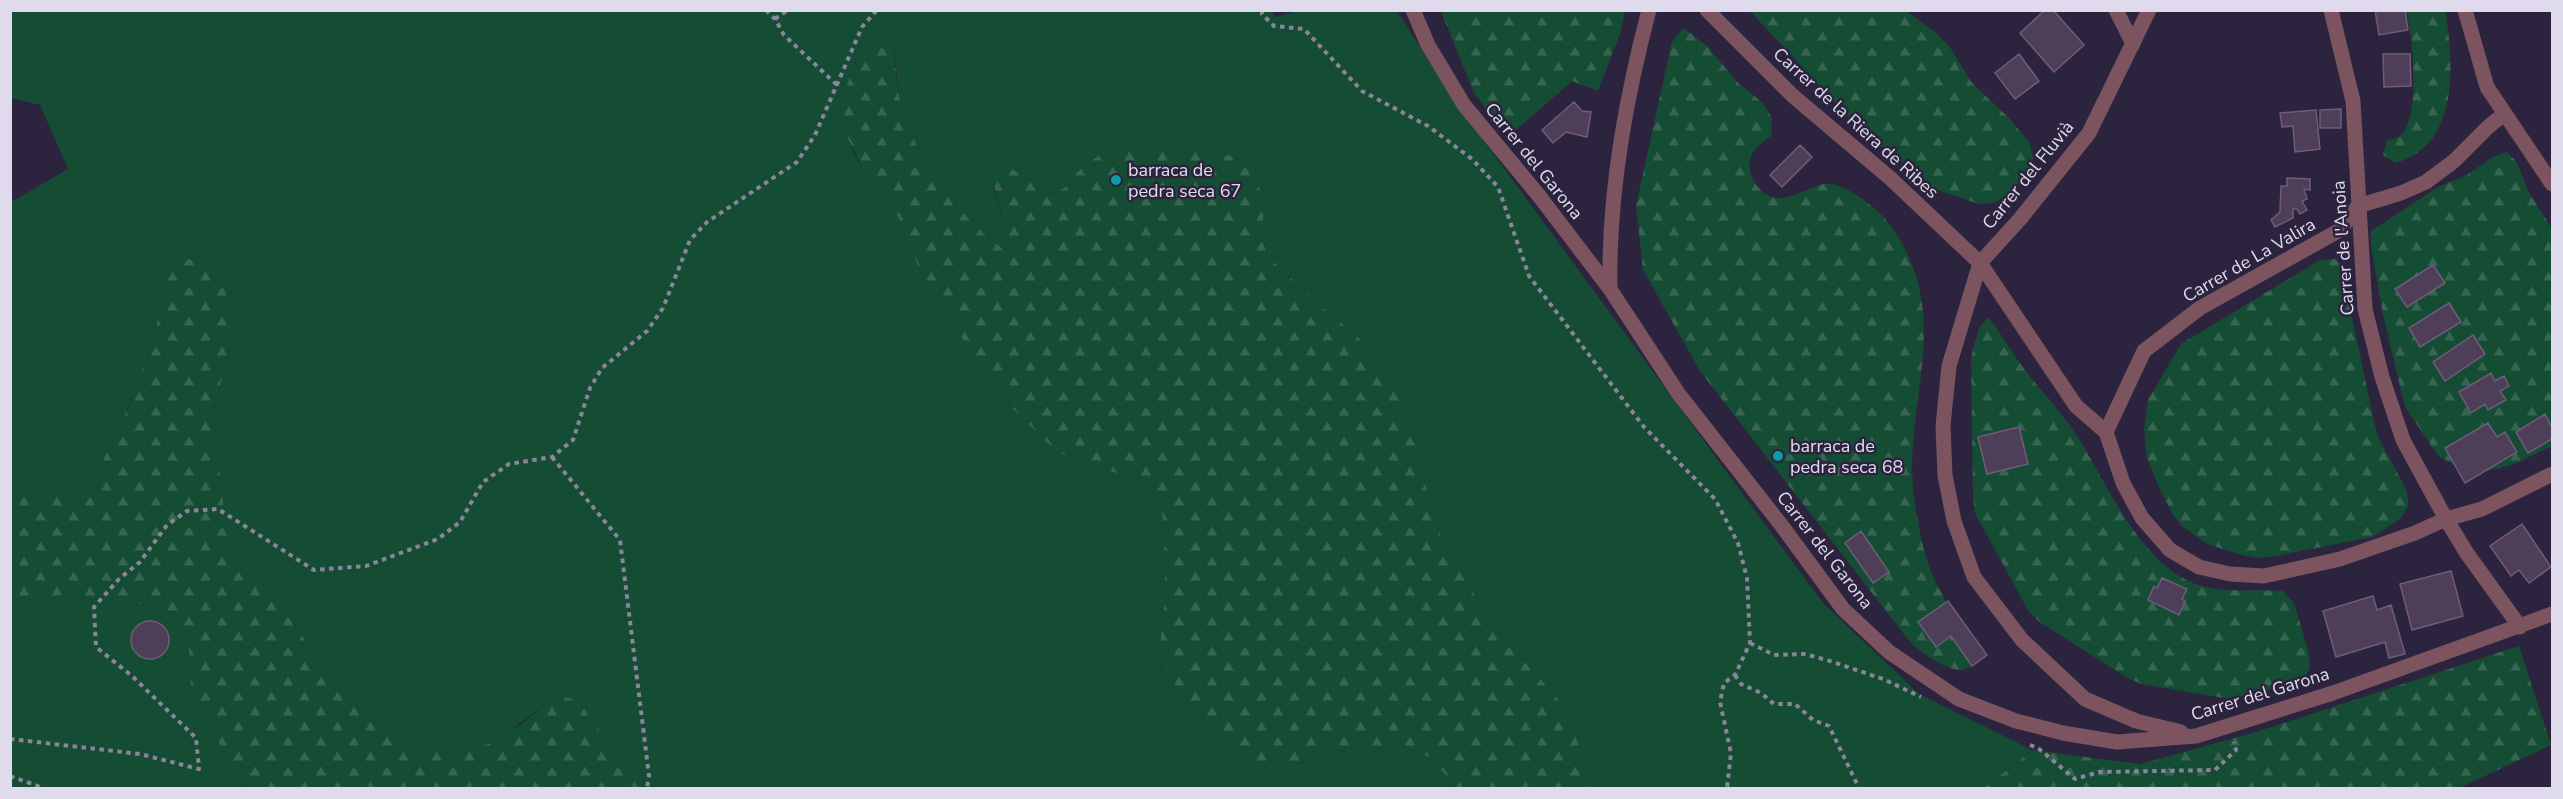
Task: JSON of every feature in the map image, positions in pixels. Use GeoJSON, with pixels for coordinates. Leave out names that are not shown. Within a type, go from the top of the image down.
{"type":"FeatureCollection","features":[{"type":"Feature","properties":{"kind":"street","name":"Carrer del Garona"},"geometry":{"type":"LineString","coordinates":[[1413,10],[1428,45],[1464,105],[1540,197],[1610,289],[1678,393],[1782,526],[1843,609],[1889,652],[1959,699],[2016,721],[2063,733],[2117,742],[2196,736],[2259,718],[2553,614]]}},
{"type":"Feature","properties":{"kind":"street"},"geometry":{"type":"LineString","coordinates":[[1610,289],[1609,249],[1614,191],[1624,123],[1648,10]]}},
{"type":"Feature","properties":{"kind":"street","name":"Carrer de la Riera de Ribes"},"geometry":{"type":"LineString","coordinates":[[1707,10],[1793,96],[1890,178],[1980,263],[2076,406],[2106,432]]}},
{"type":"Feature","properties":{"kind":"street"},"geometry":{"type":"LineString","coordinates":[[2116,10],[2133,44]]}},
{"type":"Feature","properties":{"kind":"street","name":"Carrer del Fluvià"},"geometry":{"type":"LineString","coordinates":[[1980,263],[2020,219],[2089,133],[2149,10]]}},
{"type":"Feature","properties":{"kind":"street","name":"Carrer de l'Anoia"},"geometry":{"type":"LineString","coordinates":[[2331,10],[2353,101],[2365,309],[2382,377],[2403,440],[2446,519],[2466,552],[2520,627]]}},
{"type":"Feature","properties":{"kind":"street"},"geometry":{"type":"LineString","coordinates":[[2465,10],[2487,87],[2553,184]]}},
{"type":"Feature","properties":{"kind":"street"},"geometry":{"type":"LineString","coordinates":[[2358,206],[2401,193],[2426,182],[2454,160],[2504,114]]}},
{"type":"Feature","properties":{"kind":"street","name":"Carrer de La Valira"},"geometry":{"type":"LineString","coordinates":[[2106,432],[2144,351],[2200,308],[2340,230],[2358,206]]}},
{"type":"Feature","properties":{"kind":"street"},"geometry":{"type":"LineString","coordinates":[[1980,263],[1949,366],[1943,426],[1945,475],[1954,521],[1974,577],[2022,640],[2085,699],[2136,721],[2196,736]]}},
{"type":"Feature","properties":{"kind":"street"},"geometry":{"type":"LineString","coordinates":[[2106,432],[2123,483],[2142,518],[2170,550],[2199,567],[2229,574],[2264,576],[2340,559],[2415,533],[2446,519],[2482,509],[2553,474]]}},
{"type":"Feature","properties":{"kind":"path"},"geometry":{"type":"LineString","coordinates":[[766,10],[775,19],[784,35],[837,85]]}},
{"type":"Feature","properties":{"kind":"path"},"geometry":{"type":"LineString","coordinates":[[775,19],[788,10]]}},
{"type":"Feature","properties":{"kind":"path"},"geometry":{"type":"LineString","coordinates":[[10,740],[140,754],[199,769],[196,738],[132,676],[96,647],[94,607],[119,579],[140,562],[167,525],[187,511],[218,509],[314,570],[366,566],[438,539],[460,522],[483,482],[509,464],[552,457],[573,440],[590,388],[602,368],[647,331],[663,308],[690,240],[707,222],[797,162],[815,135],[862,27],[877,10]]}},
{"type":"Feature","properties":{"kind":"path"},"geometry":{"type":"LineString","coordinates":[[1262,10],[1274,26],[1304,29],[1362,91],[1428,126],[1472,159],[1498,187],[1529,276],[1644,427],[1715,500],[1738,543],[1747,578],[1750,643],[1735,675],[1724,683],[1720,702],[1731,753],[1727,789]]}},
{"type":"Feature","properties":{"kind":"path"},"geometry":{"type":"LineString","coordinates":[[552,457],[620,540],[649,776],[647,789]]}},
{"type":"Feature","properties":{"kind":"path"},"geometry":{"type":"LineString","coordinates":[[1735,675],[1741,684],[1761,693],[1774,704],[1795,704],[1814,720],[1829,726],[1859,789]]}},
{"type":"Feature","properties":{"kind":"path"},"geometry":{"type":"LineString","coordinates":[[10,776],[43,789]]}},
{"type":"Feature","properties":{"kind":"green space"},"geometry":{"type":"Polygon","coordinates":[[[1272,10],[1274,17],[1297,11],[1397,11],[1451,96],[1822,602],[1919,694],[2032,750],[1984,788],[1590,788],[1587,764],[1561,702],[1492,626],[1442,538],[1434,520],[1417,450],[1395,380],[1355,334],[1313,300],[1267,255],[1263,239],[1262,199],[1237,158],[1203,147],[1076,173],[1068,185],[1055,194],[1041,191],[1001,161],[993,185],[1007,236],[1007,251],[974,224],[942,187],[928,166],[907,124],[901,105],[892,32],[879,36],[858,57],[842,97],[842,126],[863,170],[886,195],[896,212],[925,283],[1013,409],[1034,430],[1085,462],[1141,482],[1161,501],[1165,597],[1159,654],[1172,681],[1237,756],[1297,764],[1328,751],[1405,747],[1432,758],[1456,788],[658,788],[598,729],[579,701],[547,703],[488,744],[455,752],[423,748],[392,735],[378,726],[343,695],[295,625],[228,542],[213,415],[229,347],[223,276],[164,291],[141,379],[98,471],[87,484],[74,494],[11,488],[11,202],[68,169],[40,105],[11,98],[11,11],[1272,10]]]}},
{"type":"Feature","properties":{"kind":"green space"},"geometry":{"type":"Polygon","coordinates":[[[1905,10],[1935,32],[1949,46],[1972,83],[2008,117],[2030,143],[2033,158],[2028,171],[2007,196],[1993,203],[1979,204],[1934,189],[1859,128],[1750,11],[1905,10]]]}},
{"type":"Feature","properties":{"kind":"green space"},"geometry":{"type":"Polygon","coordinates":[[[1441,11],[1625,11],[1621,31],[1598,91],[1572,81],[1516,130],[1491,115],[1474,93],[1441,11]]]}},
{"type":"Feature","properties":{"kind":"green space"},"geometry":{"type":"Polygon","coordinates":[[[2406,11],[2445,11],[2450,77],[2448,100],[2442,121],[2432,139],[2416,154],[2395,163],[2383,155],[2387,141],[2399,137],[2407,127],[2413,96],[2413,56],[2406,11]]]}},
{"type":"Feature","properties":{"kind":"green space"},"geometry":{"type":"Polygon","coordinates":[[[1684,28],[1708,47],[1738,83],[1763,103],[1772,118],[1771,136],[1754,151],[1750,158],[1749,166],[1758,188],[1771,197],[1779,198],[1793,196],[1822,185],[1829,184],[1844,188],[1860,197],[1882,215],[1893,229],[1912,264],[1921,298],[1924,331],[1912,468],[1915,504],[1930,570],[1964,631],[1976,664],[1962,670],[1949,667],[1927,656],[1910,642],[1700,371],[1643,270],[1636,206],[1672,41],[1684,28]]]}},
{"type":"Feature","properties":{"kind":"green space"},"geometry":{"type":"Polygon","coordinates":[[[893,31],[899,96],[907,124],[917,144],[928,165],[958,206],[974,224],[1007,251],[1007,236],[990,170],[1002,161],[1041,191],[1055,194],[1068,185],[1076,173],[1102,153],[1116,147],[1203,147],[1237,158],[1253,171],[1263,199],[1263,239],[1267,255],[1313,300],[1355,334],[1395,380],[1417,450],[1434,520],[1442,538],[1492,626],[1561,702],[1587,764],[1590,788],[1456,788],[1432,758],[1405,747],[1328,751],[1297,764],[1269,769],[1237,756],[1172,681],[1159,654],[1165,597],[1161,501],[1141,482],[1057,452],[1013,409],[925,283],[896,212],[886,195],[863,170],[842,126],[840,111],[842,97],[858,57],[879,36],[893,31]]]}},
{"type":"Feature","properties":{"kind":"green space"},"geometry":{"type":"Polygon","coordinates":[[[2507,152],[2517,162],[2528,191],[2552,229],[2552,446],[2512,465],[2482,472],[2467,471],[2439,457],[2405,407],[2383,315],[2371,246],[2371,231],[2438,187],[2467,175],[2493,157],[2507,152]]]}},
{"type":"Feature","properties":{"kind":"green space"},"geometry":{"type":"Polygon","coordinates":[[[197,258],[212,265],[224,276],[226,293],[229,347],[213,415],[228,542],[295,625],[343,695],[378,726],[392,735],[423,748],[455,752],[488,744],[521,724],[547,703],[561,696],[579,701],[598,729],[658,788],[246,788],[196,703],[190,675],[188,641],[176,618],[164,606],[41,595],[27,596],[12,605],[11,612],[11,488],[74,494],[98,471],[132,399],[153,340],[170,273],[180,261],[197,258]]]}},
{"type":"Feature","properties":{"kind":"green space"},"geometry":{"type":"Polygon","coordinates":[[[2336,259],[2346,270],[2348,299],[2377,435],[2406,489],[2409,505],[2400,519],[2372,537],[2276,556],[2258,558],[2207,544],[2182,526],[2173,515],[2147,458],[2144,429],[2148,400],[2181,344],[2320,260],[2336,259]]]}},
{"type":"Feature","properties":{"kind":"green space"},"geometry":{"type":"Polygon","coordinates":[[[1988,317],[2028,374],[2071,427],[2137,536],[2154,555],[2172,571],[2204,587],[2227,590],[2283,591],[2294,603],[2308,650],[2310,667],[2304,681],[2230,699],[2141,684],[2126,677],[2041,623],[2029,612],[1975,513],[1971,357],[1979,328],[1988,317]]]}},
{"type":"Feature","properties":{"kind":"green space"},"geometry":{"type":"Polygon","coordinates":[[[41,595],[164,606],[177,619],[188,641],[192,688],[199,707],[246,788],[11,788],[10,612],[12,605],[27,596],[41,595]]]}},
{"type":"Feature","properties":{"kind":"green space"},"geometry":{"type":"Polygon","coordinates":[[[2519,646],[2551,745],[2459,788],[1984,788],[2032,750],[2140,764],[2256,732],[2519,646]]]}},
{"type":"Feature","properties":{"kind":"building"},"geometry":{"type":"Polygon","coordinates":[[[2045,10],[2053,10],[2084,45],[2054,72],[2020,33],[2045,10]]]}},
{"type":"Feature","properties":{"kind":"building"},"geometry":{"type":"Polygon","coordinates":[[[2375,10],[2405,10],[2408,30],[2379,35],[2375,10]]]}},
{"type":"Feature","properties":{"kind":"building"},"geometry":{"type":"Polygon","coordinates":[[[2019,54],[2039,81],[2015,99],[1995,73],[2019,54]]]}},
{"type":"Feature","properties":{"kind":"building"},"geometry":{"type":"Polygon","coordinates":[[[2383,54],[2410,54],[2411,86],[2384,87],[2383,54]]]}},
{"type":"Feature","properties":{"kind":"building"},"geometry":{"type":"Polygon","coordinates":[[[1574,102],[1582,111],[1591,112],[1587,137],[1566,132],[1553,143],[1542,130],[1574,102]]]}},
{"type":"Feature","properties":{"kind":"building"},"geometry":{"type":"Polygon","coordinates":[[[2341,109],[2341,128],[2320,128],[2320,110],[2341,109]]]}},
{"type":"Feature","properties":{"kind":"building"},"geometry":{"type":"Polygon","coordinates":[[[2316,110],[2320,149],[2295,152],[2293,126],[2282,127],[2280,113],[2316,110]]]}},
{"type":"Feature","properties":{"kind":"building"},"geometry":{"type":"Polygon","coordinates":[[[1800,145],[1812,157],[1782,187],[1770,175],[1800,145]]]}},
{"type":"Feature","properties":{"kind":"building"},"geometry":{"type":"Polygon","coordinates":[[[2287,178],[2310,179],[2310,190],[2304,189],[2307,199],[2302,201],[2307,210],[2300,214],[2297,209],[2293,209],[2293,218],[2275,227],[2271,220],[2280,212],[2281,186],[2287,186],[2287,178]]]}},
{"type":"Feature","properties":{"kind":"building"},"geometry":{"type":"Polygon","coordinates":[[[2433,265],[2445,283],[2407,307],[2395,289],[2433,265]]]}},
{"type":"Feature","properties":{"kind":"building"},"geometry":{"type":"Polygon","coordinates":[[[2449,303],[2461,322],[2420,347],[2409,328],[2449,303]]]}},
{"type":"Feature","properties":{"kind":"building"},"geometry":{"type":"Polygon","coordinates":[[[2473,335],[2485,354],[2445,381],[2433,362],[2473,335]]]}},
{"type":"Feature","properties":{"kind":"building"},"geometry":{"type":"Polygon","coordinates":[[[2491,373],[2495,381],[2504,376],[2509,386],[2500,391],[2506,400],[2488,410],[2485,404],[2471,413],[2459,392],[2491,373]]]}},
{"type":"Feature","properties":{"kind":"building"},"geometry":{"type":"Polygon","coordinates":[[[2545,414],[2552,428],[2552,439],[2528,453],[2516,432],[2545,414]]]}},
{"type":"Feature","properties":{"kind":"building"},"geometry":{"type":"Polygon","coordinates":[[[2488,423],[2497,437],[2505,432],[2517,452],[2465,483],[2445,448],[2488,423]]]}},
{"type":"Feature","properties":{"kind":"building"},"geometry":{"type":"Polygon","coordinates":[[[2019,427],[2028,464],[1987,474],[1978,437],[2019,427]]]}},
{"type":"Feature","properties":{"kind":"building"},"geometry":{"type":"Polygon","coordinates":[[[2522,524],[2551,567],[2529,583],[2519,570],[2511,576],[2490,546],[2522,524]]]}},
{"type":"Feature","properties":{"kind":"building"},"geometry":{"type":"Polygon","coordinates":[[[1861,531],[1889,572],[1873,583],[1845,543],[1861,531]]]}},
{"type":"Feature","properties":{"kind":"building"},"geometry":{"type":"Polygon","coordinates":[[[2451,571],[2463,616],[2412,630],[2400,584],[2451,571]]]}},
{"type":"Feature","properties":{"kind":"building"},"geometry":{"type":"Polygon","coordinates":[[[2162,578],[2187,589],[2182,599],[2185,601],[2179,615],[2148,600],[2154,586],[2157,588],[2162,578]]]}},
{"type":"Feature","properties":{"kind":"building"},"geometry":{"type":"Polygon","coordinates":[[[2373,596],[2377,610],[2391,605],[2405,654],[2389,658],[2385,642],[2336,657],[2323,611],[2373,596]]]}},
{"type":"Feature","properties":{"kind":"building"},"geometry":{"type":"Polygon","coordinates":[[[1948,601],[1987,655],[1972,666],[1951,636],[1936,647],[1918,622],[1948,601]]]}},
{"type":"Feature","properties":{"kind":"building"},"geometry":{"type":"Polygon","coordinates":[[[150,621],[157,622],[163,627],[168,633],[168,647],[163,653],[157,658],[150,659],[143,658],[137,653],[132,647],[131,640],[132,633],[137,627],[143,622],[150,621]]]}},
{"type":"Feature","properties":{"kind":"place","name":"barraca de pedra seca 67"},"geometry":{"type":"Point","coordinates":[1116,180]}},
{"type":"Feature","properties":{"kind":"place","name":"barraca de pedra seca 68"},"geometry":{"type":"Point","coordinates":[1778,456]}}]}
